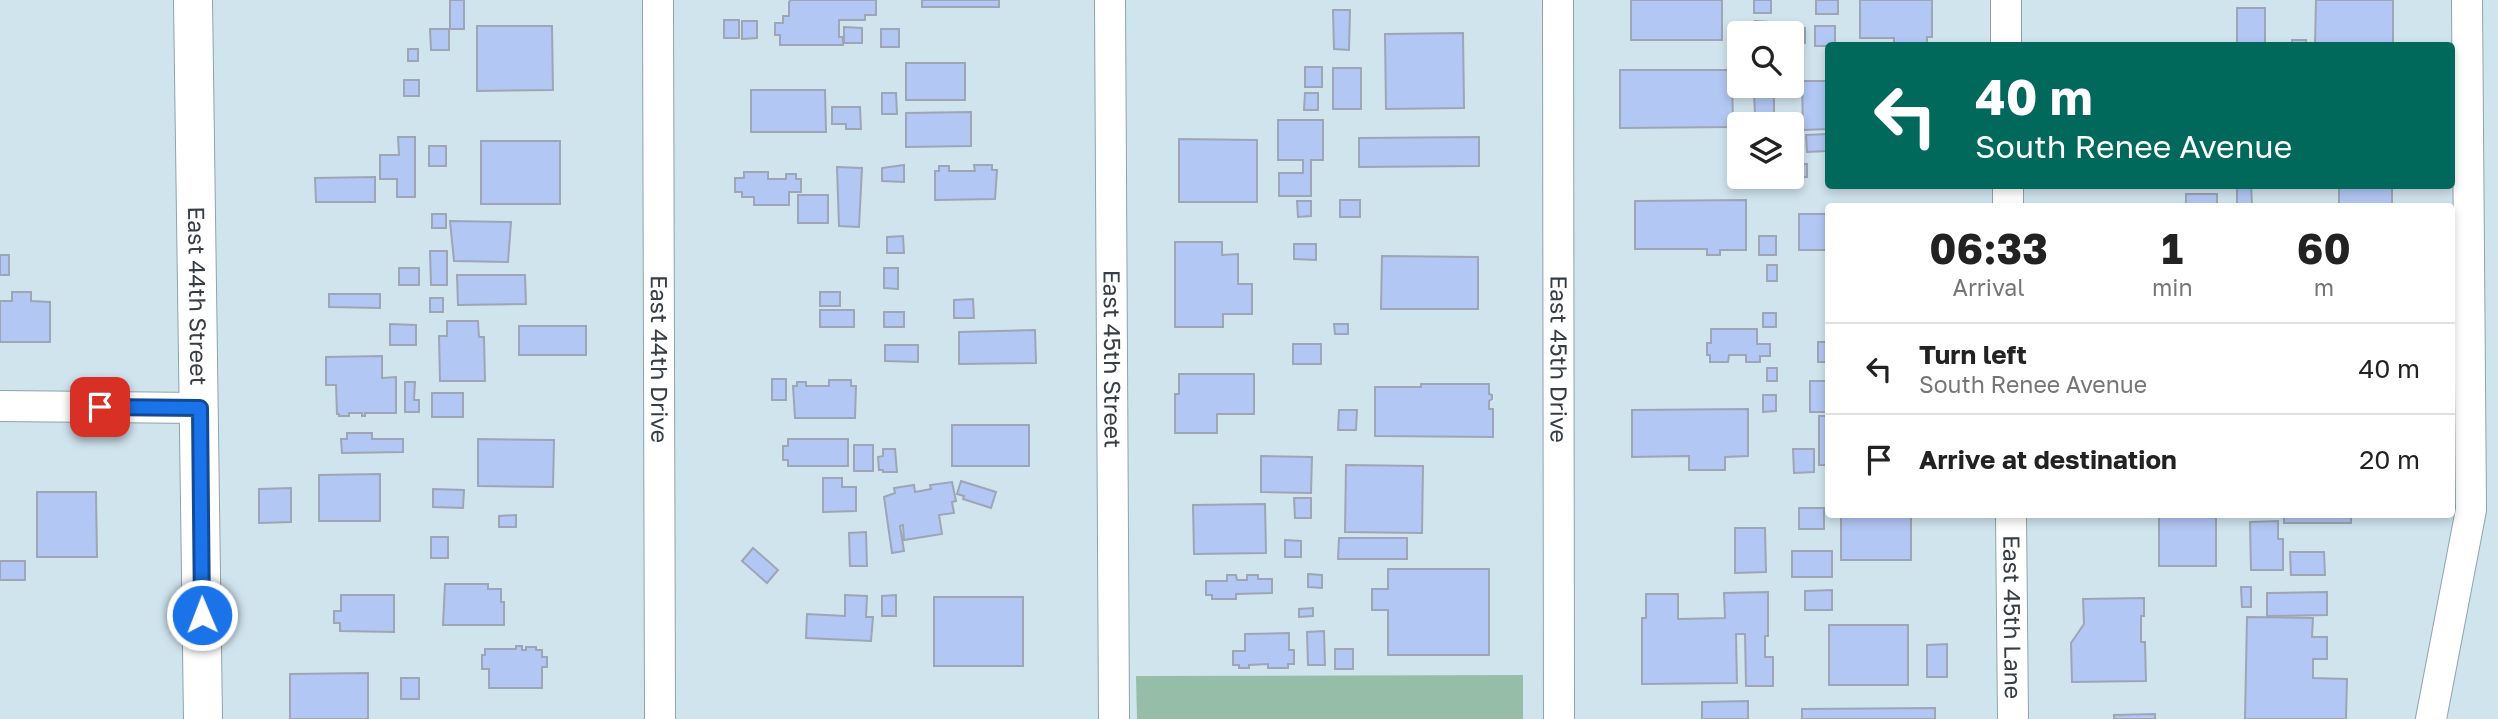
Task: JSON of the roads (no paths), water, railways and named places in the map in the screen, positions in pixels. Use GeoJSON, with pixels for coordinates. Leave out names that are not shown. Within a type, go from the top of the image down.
{"type":"FeatureCollection","features":[{"type":"Feature","properties":{"kind":"street","name":"East 44th Street"},"geometry":{"type":"LineString","coordinates":[[193,0],[202,719]]}},
{"type":"Feature","properties":{"kind":"street","name":"East 44th Drive"},"geometry":{"type":"LineString","coordinates":[[658,0],[660,719]]}},
{"type":"Feature","properties":{"kind":"street","name":"East 45th Street"},"geometry":{"type":"LineString","coordinates":[[1110,0],[1114,719]]}},
{"type":"Feature","properties":{"kind":"street","name":"East 45th Drive"},"geometry":{"type":"LineString","coordinates":[[1558,0],[1559,719]]}},
{"type":"Feature","properties":{"kind":"street"},"geometry":{"type":"LineString","coordinates":[[2006,0],[2006,42]]}},
{"type":"Feature","properties":{"kind":"street"},"geometry":{"type":"LineString","coordinates":[[2431,719],[2471,510],[2467,0]]}},
{"type":"Feature","properties":{"kind":"street"},"geometry":{"type":"LineString","coordinates":[[0,406],[200,408]]}},
{"type":"Feature","properties":{"kind":"street","name":"East 45th Lane"},"geometry":{"type":"LineString","coordinates":[[2011,518],[2013,719]]}}]}
